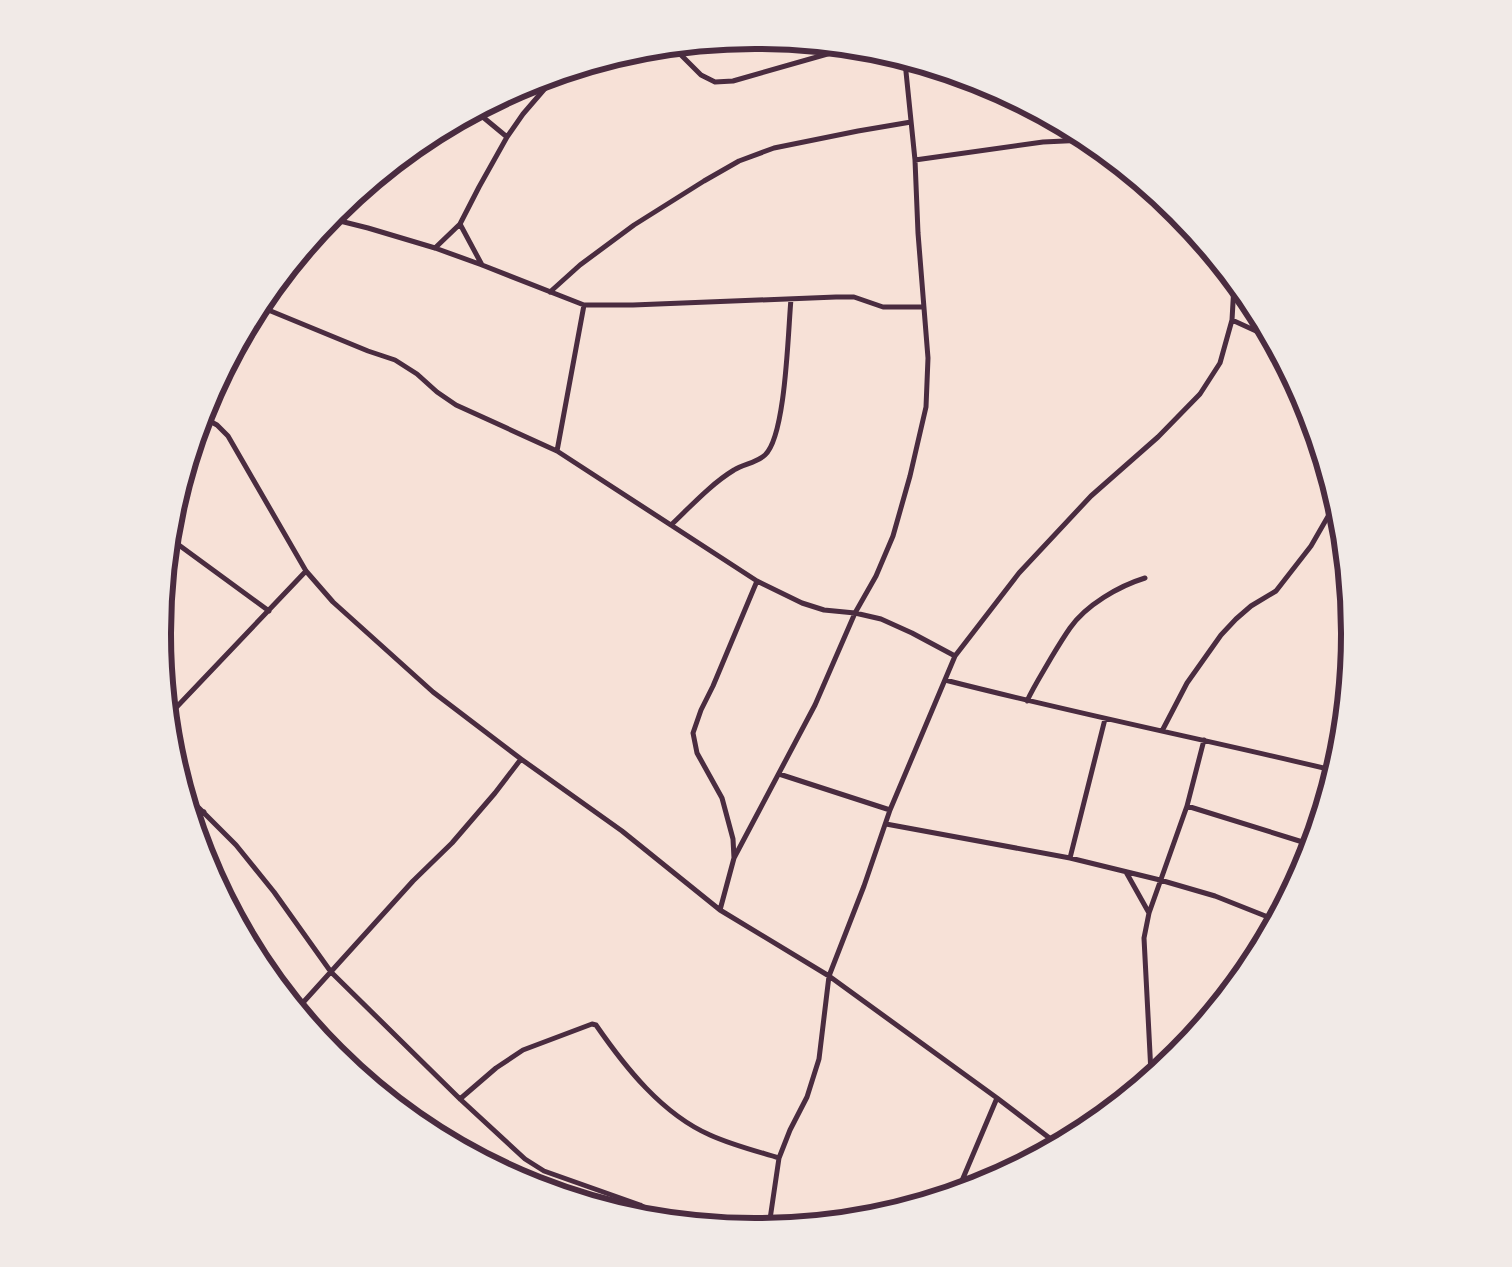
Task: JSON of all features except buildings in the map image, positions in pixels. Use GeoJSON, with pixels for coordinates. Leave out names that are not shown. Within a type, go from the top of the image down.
{"type":"FeatureCollection","features":[{"type":"Feature","properties":{"kind":"street"},"geometry":{"type":"LineString","coordinates":[[680,54],[701,75],[715,82],[733,81],[829,54]]}},
{"type":"Feature","properties":{"kind":"street"},"geometry":{"type":"LineString","coordinates":[[720,910],[734,858],[815,705],[855,613],[876,576],[893,536],[926,408],[928,358],[915,160],[906,69]]}},
{"type":"Feature","properties":{"kind":"street"},"geometry":{"type":"LineString","coordinates":[[436,248],[460,224],[478,187],[507,137],[523,114],[545,88]]}},
{"type":"Feature","properties":{"kind":"street"},"geometry":{"type":"LineString","coordinates":[[483,117],[507,137]]}},
{"type":"Feature","properties":{"kind":"street"},"geometry":{"type":"LineString","coordinates":[[550,292],[580,265],[634,226],[739,161],[774,148],[911,122]]}},
{"type":"Feature","properties":{"kind":"street"},"geometry":{"type":"LineString","coordinates":[[915,160],[1043,142],[1071,141]]}},
{"type":"Feature","properties":{"kind":"street"},"geometry":{"type":"LineString","coordinates":[[342,221],[436,248],[482,264],[584,305],[854,297],[882,307],[924,307]]}},
{"type":"Feature","properties":{"kind":"street"},"geometry":{"type":"LineString","coordinates":[[460,224],[482,264]]}},
{"type":"Feature","properties":{"kind":"street"},"geometry":{"type":"LineString","coordinates":[[770,1218],[779,1158],[790,1130],[807,1097],[819,1059],[828,976],[864,886],[890,810],[955,656],[1020,573],[1085,503],[1158,438],[1200,394],[1220,363],[1232,320],[1233,297]]}},
{"type":"Feature","properties":{"kind":"street"},"geometry":{"type":"LineString","coordinates":[[671,525],[715,484],[735,469],[766,455],[774,440],[782,413],[791,299]]}},
{"type":"Feature","properties":{"kind":"street"},"geometry":{"type":"LineString","coordinates":[[557,451],[584,305]]}},
{"type":"Feature","properties":{"kind":"street"},"geometry":{"type":"LineString","coordinates":[[270,310],[368,351],[395,360],[417,374],[437,392],[456,405],[557,451],[757,581],[802,603],[824,610],[855,613],[881,619],[955,656]]}},
{"type":"Feature","properties":{"kind":"street"},"geometry":{"type":"LineString","coordinates":[[1232,320],[1256,331]]}},
{"type":"Feature","properties":{"kind":"street"},"geometry":{"type":"LineString","coordinates":[[211,422],[228,436],[306,570],[333,602],[433,692],[521,759],[622,831],[720,910],[828,976],[1050,1139]]}},
{"type":"Feature","properties":{"kind":"street"},"geometry":{"type":"LineString","coordinates":[[1162,731],[1187,683],[1221,635],[1244,612],[1276,591],[1311,546],[1329,515]]}},
{"type":"Feature","properties":{"kind":"street"},"geometry":{"type":"LineString","coordinates":[[178,544],[269,611]]}},
{"type":"Feature","properties":{"kind":"street"},"geometry":{"type":"LineString","coordinates":[[176,708],[306,570]]}},
{"type":"Feature","properties":{"kind":"street"},"geometry":{"type":"LineString","coordinates":[[1027,701],[1036,682],[1070,627],[1084,613],[1125,584],[1145,578]]}},
{"type":"Feature","properties":{"kind":"street"},"geometry":{"type":"LineString","coordinates":[[734,858],[732,839],[722,798],[697,753],[693,733],[701,710],[757,581]]}},
{"type":"Feature","properties":{"kind":"street"},"geometry":{"type":"LineString","coordinates":[[945,680],[1105,720],[1204,740],[1325,768]]}},
{"type":"Feature","properties":{"kind":"street"},"geometry":{"type":"LineString","coordinates":[[1070,858],[1105,720]]}},
{"type":"Feature","properties":{"kind":"street"},"geometry":{"type":"LineString","coordinates":[[1151,1065],[1144,946],[1149,914],[1187,806],[1204,740]]}},
{"type":"Feature","properties":{"kind":"street"},"geometry":{"type":"LineString","coordinates":[[303,1003],[413,881],[452,843],[495,794],[521,759]]}},
{"type":"Feature","properties":{"kind":"street"},"geometry":{"type":"LineString","coordinates":[[779,774],[890,810]]}},
{"type":"Feature","properties":{"kind":"street"},"geometry":{"type":"LineString","coordinates":[[197,805],[236,845],[274,892],[331,972],[460,1099],[525,1159],[544,1171],[644,1207]]}},
{"type":"Feature","properties":{"kind":"street"},"geometry":{"type":"LineString","coordinates":[[1187,806],[1302,842]]}},
{"type":"Feature","properties":{"kind":"street"},"geometry":{"type":"LineString","coordinates":[[200,815],[204,812]]}},
{"type":"Feature","properties":{"kind":"street"},"geometry":{"type":"LineString","coordinates":[[886,824],[1070,858],[1160,880],[1214,896],[1267,917]]}},
{"type":"Feature","properties":{"kind":"street"},"geometry":{"type":"LineString","coordinates":[[1126,872],[1149,914]]}},
{"type":"Feature","properties":{"kind":"street"},"geometry":{"type":"LineString","coordinates":[[460,1099],[496,1068],[523,1050],[592,1024],[596,1026],[624,1065],[659,1101],[690,1124],[710,1135],[779,1158]]}},
{"type":"Feature","properties":{"kind":"street"},"geometry":{"type":"LineString","coordinates":[[962,1180],[997,1098]]}}]}
